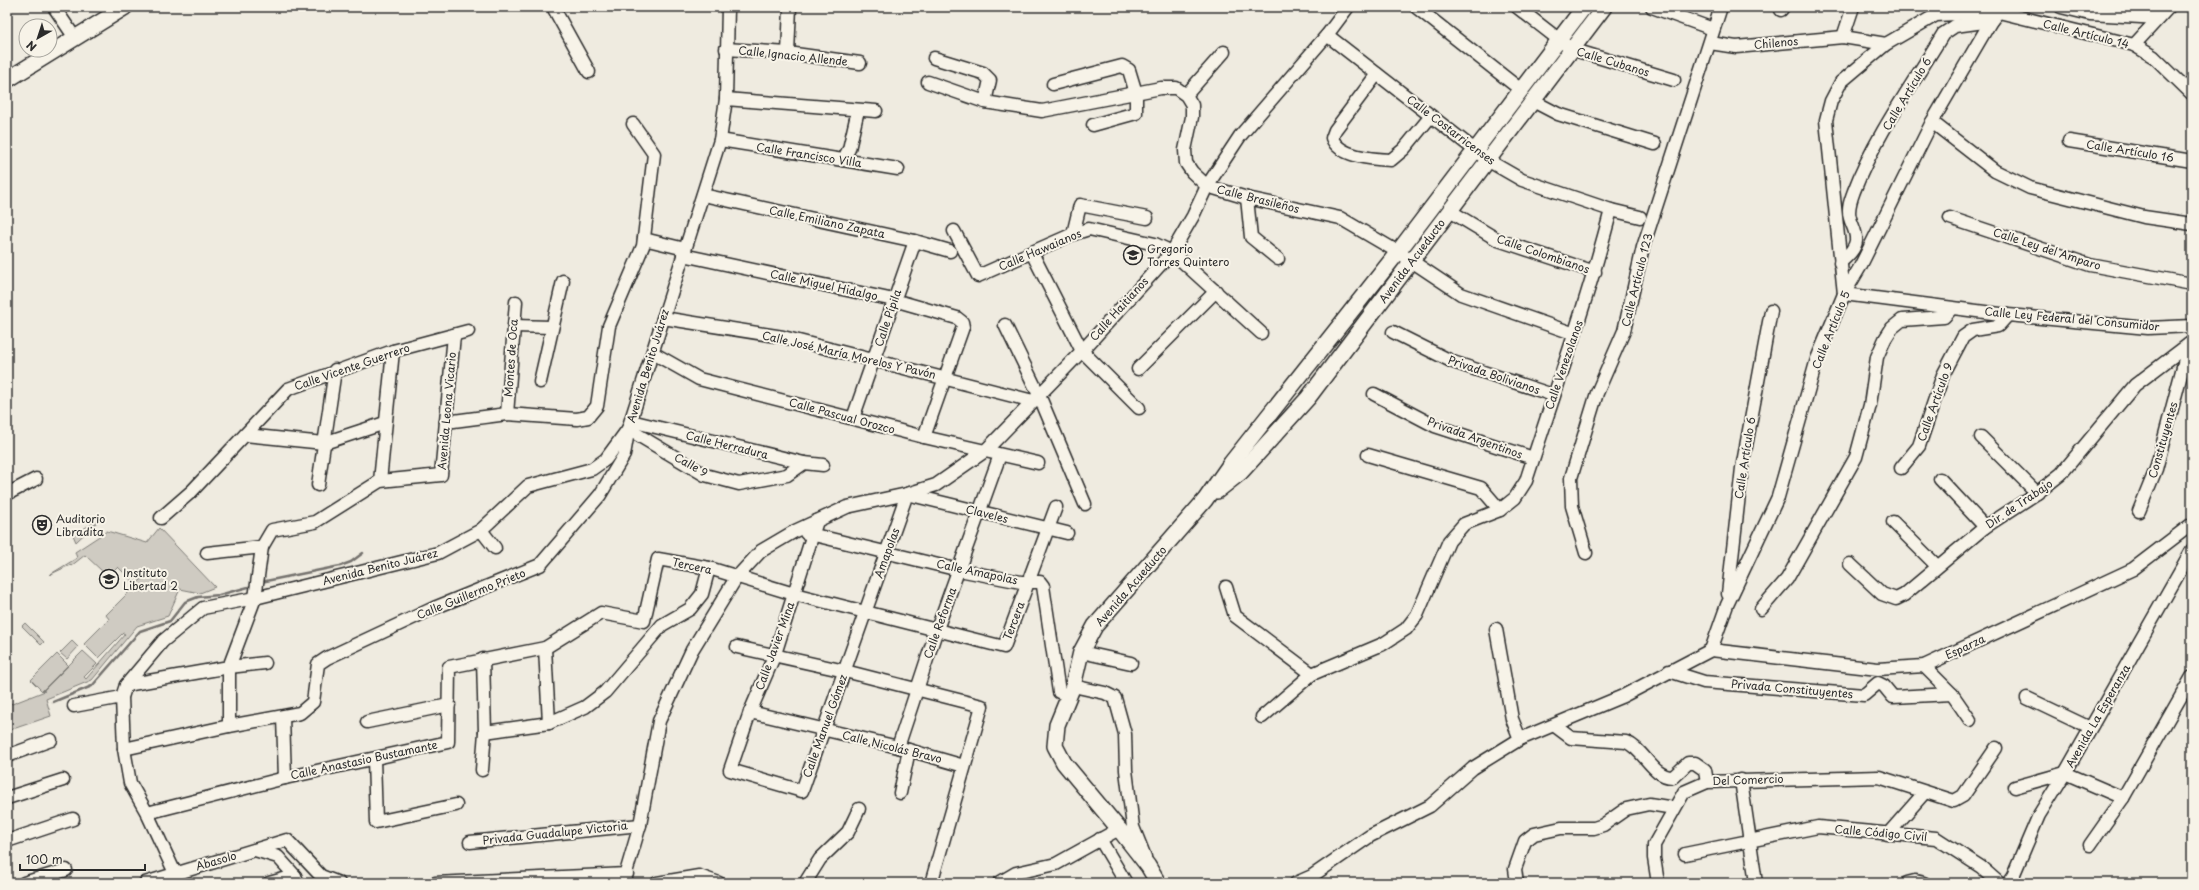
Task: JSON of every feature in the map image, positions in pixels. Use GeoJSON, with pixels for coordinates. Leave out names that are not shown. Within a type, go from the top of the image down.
{"type":"FeatureCollection","features":[{"type":"Feature","properties":{"kind":"main road","name":"Avenida Acueducto"},"geometry":{"type":"LineString","coordinates":[[1158,883],[1148,866],[1064,763],[1055,746],[1057,725],[1071,691],[1081,652],[1095,626],[1205,500],[1230,463],[1398,252],[1584,7]]}},
{"type":"Feature","properties":{"kind":"main road","name":"Avenida Acueducto"},"geometry":{"type":"LineString","coordinates":[[1205,500],[1241,472],[1308,398],[1489,161],[1604,7]]}},
{"type":"Feature","properties":{"kind":"main road"},"geometry":{"type":"LineString","coordinates":[[7,80],[120,8]]}},
{"type":"Feature","properties":{"kind":"street"},"geometry":{"type":"LineString","coordinates":[[54,7],[75,38]]}},
{"type":"Feature","properties":{"kind":"street"},"geometry":{"type":"LineString","coordinates":[[552,7],[589,72]]}},
{"type":"Feature","properties":{"kind":"street","name":"Avenida Benito Juárez"},"geometry":{"type":"LineString","coordinates":[[124,691],[163,641],[203,608],[257,589],[438,553],[481,530],[528,486],[592,469],[606,459],[629,425],[720,140],[726,99],[728,7]]}},
{"type":"Feature","properties":{"kind":"street"},"geometry":{"type":"LineString","coordinates":[[788,53],[790,7]]}},
{"type":"Feature","properties":{"kind":"street","name":"Calle Haitianos"},"geometry":{"type":"LineString","coordinates":[[625,878],[640,825],[659,721],[692,650],[736,578],[761,552],[795,531],[847,507],[907,494],[936,485],[985,451],[1082,350],[1172,252],[1193,216],[1207,186],[1240,136],[1327,35],[1348,7]]}},
{"type":"Feature","properties":{"kind":"street"},"geometry":{"type":"LineString","coordinates":[[1416,7],[1521,90]]}},
{"type":"Feature","properties":{"kind":"street","name":"Calle Cubanos"},"geometry":{"type":"LineString","coordinates":[[1517,7],[1572,49],[1674,80]]}},
{"type":"Feature","properties":{"kind":"street"},"geometry":{"type":"LineString","coordinates":[[1652,7],[1713,29]]}},
{"type":"Feature","properties":{"kind":"street","name":"Calle Artículo 123"},"geometry":{"type":"LineString","coordinates":[[1586,553],[1572,506],[1571,478],[1597,393],[1624,331],[1644,247],[1721,7]]}},
{"type":"Feature","properties":{"kind":"street"},"geometry":{"type":"LineString","coordinates":[[1843,37],[1853,7]]}},
{"type":"Feature","properties":{"kind":"street"},"geometry":{"type":"LineString","coordinates":[[2061,7],[2090,14],[2158,18]]}},
{"type":"Feature","properties":{"kind":"street"},"geometry":{"type":"LineString","coordinates":[[2134,45],[2169,7]]}},
{"type":"Feature","properties":{"kind":"street","name":"Calle Artículo 14"},"geometry":{"type":"LineString","coordinates":[[1844,294],[1826,120],[1831,101],[1841,82],[1886,44],[1936,15],[1997,14],[2134,45],[2154,57],[2192,94]]}},
{"type":"Feature","properties":{"kind":"street","name":"Calle Artículo 5"},"geometry":{"type":"LineString","coordinates":[[1711,650],[1727,605],[1778,497],[1817,359],[1844,294],[1860,267],[1932,122],[1997,14]]}},
{"type":"Feature","properties":{"kind":"street","name":"Calle Artículo 6"},"geometry":{"type":"LineString","coordinates":[[1840,263],[1851,252],[1856,242],[1855,231],[1850,218],[1851,200],[1864,166],[1944,34],[1955,26],[1997,14]]}},
{"type":"Feature","properties":{"kind":"street","name":"Calle Costarricenses"},"geometry":{"type":"LineString","coordinates":[[1327,35],[1489,161],[1522,180],[1611,210],[1640,217]]}},
{"type":"Feature","properties":{"kind":"street","name":"Chilenos"},"geometry":{"type":"LineString","coordinates":[[1710,43],[1736,47],[1843,37],[1886,44]]}},
{"type":"Feature","properties":{"kind":"street","name":"Calle Ignacio Allende"},"geometry":{"type":"LineString","coordinates":[[726,49],[788,53],[860,63]]}},
{"type":"Feature","properties":{"kind":"street"},"geometry":{"type":"LineString","coordinates":[[928,82],[985,102],[1042,111],[1161,88],[1176,88],[1186,95],[1224,52]]}},
{"type":"Feature","properties":{"kind":"street"},"geometry":{"type":"LineString","coordinates":[[934,58],[983,73],[990,80],[985,102]]}},
{"type":"Feature","properties":{"kind":"street"},"geometry":{"type":"LineString","coordinates":[[1053,84],[1122,66],[1128,70],[1136,93],[1136,113],[1093,125]]}},
{"type":"Feature","properties":{"kind":"street"},"geometry":{"type":"LineString","coordinates":[[1377,74],[1334,130],[1332,138],[1334,145],[1341,151],[1377,159],[1391,160],[1404,149],[1431,116]]}},
{"type":"Feature","properties":{"kind":"street","name":"Calle Brasileños"},"geometry":{"type":"LineString","coordinates":[[1186,95],[1192,105],[1192,117],[1185,150],[1186,163],[1192,172],[1207,186],[1247,198],[1340,218],[1398,252],[1461,294],[1575,334]]}},
{"type":"Feature","properties":{"kind":"street"},"geometry":{"type":"LineString","coordinates":[[726,99],[876,111]]}},
{"type":"Feature","properties":{"kind":"street"},"geometry":{"type":"LineString","coordinates":[[1533,101],[1558,114],[1655,144]]}},
{"type":"Feature","properties":{"kind":"street"},"geometry":{"type":"LineString","coordinates":[[843,160],[849,149],[858,110]]}},
{"type":"Feature","properties":{"kind":"street"},"geometry":{"type":"LineString","coordinates":[[1932,122],[1995,170],[2030,188],[2144,217],[2192,224]]}},
{"type":"Feature","properties":{"kind":"street"},"geometry":{"type":"LineString","coordinates":[[446,422],[507,414],[577,419],[588,417],[597,406],[609,326],[644,239],[654,154],[633,124]]}},
{"type":"Feature","properties":{"kind":"street","name":"Calle Francisco Villa"},"geometry":{"type":"LineString","coordinates":[[720,140],[898,169]]}},
{"type":"Feature","properties":{"kind":"street","name":"Calle Artículo 16"},"geometry":{"type":"LineString","coordinates":[[2069,141],[2192,161]]}},
{"type":"Feature","properties":{"kind":"street","name":"Calle Emiliano Zapata"},"geometry":{"type":"LineString","coordinates":[[703,195],[915,241],[950,251]]}},
{"type":"Feature","properties":{"kind":"street"},"geometry":{"type":"LineString","coordinates":[[1247,198],[1251,236],[1278,259]]}},
{"type":"Feature","properties":{"kind":"street"},"geometry":{"type":"LineString","coordinates":[[1073,234],[1080,205],[1147,218]]}},
{"type":"Feature","properties":{"kind":"street","name":"Calle Venezolanos"},"geometry":{"type":"LineString","coordinates":[[1262,717],[1312,674],[1383,644],[1406,629],[1417,615],[1449,541],[1464,524],[1500,510],[1515,498],[1526,481],[1553,394],[1575,334],[1595,272],[1611,210]]}},
{"type":"Feature","properties":{"kind":"street","name":"Calle Colombianos"},"geometry":{"type":"LineString","coordinates":[[1450,211],[1498,240],[1595,272]]}},
{"type":"Feature","properties":{"kind":"street","name":"Calle Ley del Amparo"},"geometry":{"type":"LineString","coordinates":[[1950,218],[2090,265],[2192,284]]}},
{"type":"Feature","properties":{"kind":"street","name":"Calle Hawaianos"},"geometry":{"type":"LineString","coordinates":[[954,231],[978,276],[1073,234],[1089,229],[1155,244],[1172,252],[1261,333]]}},
{"type":"Feature","properties":{"kind":"street","name":"Calle Miguel Hidalgo"},"geometry":{"type":"LineString","coordinates":[[644,239],[684,252],[894,300],[957,318],[962,322],[963,327],[945,378]]}},
{"type":"Feature","properties":{"kind":"street","name":"Calle Pípila"},"geometry":{"type":"LineString","coordinates":[[853,418],[915,241]]}},
{"type":"Feature","properties":{"kind":"street"},"geometry":{"type":"LineString","coordinates":[[1032,253],[1082,350],[1139,408]]}},
{"type":"Feature","properties":{"kind":"street"},"geometry":{"type":"LineString","coordinates":[[540,382],[551,327],[563,281]]}},
{"type":"Feature","properties":{"kind":"street"},"geometry":{"type":"LineString","coordinates":[[1138,370],[1216,291]]}},
{"type":"Feature","properties":{"kind":"street","name":"Calle Ley Federal del Consumidor"},"geometry":{"type":"LineString","coordinates":[[1844,294],[1951,309],[2148,328],[2192,326]]}},
{"type":"Feature","properties":{"kind":"street","name":"Montes de Oca"},"geometry":{"type":"LineString","coordinates":[[507,414],[516,302]]}},
{"type":"Feature","properties":{"kind":"street"},"geometry":{"type":"LineString","coordinates":[[1761,609],[1787,579],[1856,457],[1870,405],[1877,357],[1885,339],[1892,328],[1902,320],[1944,317],[1951,309]]}},
{"type":"Feature","properties":{"kind":"street","name":"Calle Artículo 6"},"geometry":{"type":"LineString","coordinates":[[1727,605],[1742,468],[1771,311]]}},
{"type":"Feature","properties":{"kind":"street","name":"Calle Artículo 9"},"geometry":{"type":"LineString","coordinates":[[1902,468],[1919,446],[1943,375],[1963,337],[1973,330],[1998,326],[2008,315]]}},
{"type":"Feature","properties":{"kind":"street","name":"Calle José María Morelos Y Pavón"},"geometry":{"type":"LineString","coordinates":[[663,318],[783,337],[945,378],[1036,398]]}},
{"type":"Feature","properties":{"kind":"street"},"geometry":{"type":"LineString","coordinates":[[1004,325],[1085,504]]}},
{"type":"Feature","properties":{"kind":"street"},"geometry":{"type":"LineString","coordinates":[[514,326],[551,327]]}},
{"type":"Feature","properties":{"kind":"street","name":"Calle Vicente Guerrero"},"geometry":{"type":"LineString","coordinates":[[161,518],[192,491],[288,389],[335,370],[393,351],[468,331]]}},
{"type":"Feature","properties":{"kind":"street","name":"Privada Bolivianos"},"geometry":{"type":"LineString","coordinates":[[1393,332],[1454,362],[1553,394]]}},
{"type":"Feature","properties":{"kind":"street","name":"Avenida Leona Vicario"},"geometry":{"type":"LineString","coordinates":[[229,666],[257,589],[262,547],[272,530],[316,522],[380,481],[441,475],[454,335]]}},
{"type":"Feature","properties":{"kind":"street","name":"Dir. de Trabajo"},"geometry":{"type":"LineString","coordinates":[[1850,564],[1882,594],[1896,599],[1904,594],[1984,527],[2037,493],[2061,474],[2135,386],[2190,345]]}},
{"type":"Feature","properties":{"kind":"street","name":"Constituyentes"},"geometry":{"type":"LineString","coordinates":[[2139,511],[2156,469],[2190,345]]}},
{"type":"Feature","properties":{"kind":"street"},"geometry":{"type":"LineString","coordinates":[[380,481],[393,351]]}},
{"type":"Feature","properties":{"kind":"street","name":"Calle Pascual Orozco"},"geometry":{"type":"LineString","coordinates":[[653,353],[699,378],[924,437],[1038,463]]}},
{"type":"Feature","properties":{"kind":"street"},"geometry":{"type":"LineString","coordinates":[[318,485],[335,370]]}},
{"type":"Feature","properties":{"kind":"street"},"geometry":{"type":"LineString","coordinates":[[924,437],[945,378]]}},
{"type":"Feature","properties":{"kind":"street","name":"Privada Argentinos"},"geometry":{"type":"LineString","coordinates":[[1374,394],[1435,426],[1533,458]]}},
{"type":"Feature","properties":{"kind":"street"},"geometry":{"type":"LineString","coordinates":[[245,435],[324,443],[385,423]]}},
{"type":"Feature","properties":{"kind":"street","name":"Calle 9"},"geometry":{"type":"LineString","coordinates":[[629,425],[706,475],[739,484],[787,475],[804,463]]}},
{"type":"Feature","properties":{"kind":"street","name":"Calle Herradura"},"geometry":{"type":"LineString","coordinates":[[629,425],[804,463],[823,465]]}},
{"type":"Feature","properties":{"kind":"street","name":"Calle Guillermo Prieto"},"geometry":{"type":"LineString","coordinates":[[124,749],[229,726],[300,713],[313,702],[318,664],[327,658],[434,608],[540,565],[600,495],[624,455],[629,425]]}},
{"type":"Feature","properties":{"kind":"street"},"geometry":{"type":"LineString","coordinates":[[1981,437],[2037,493]]}},
{"type":"Feature","properties":{"kind":"street","name":"Calle Reforma"},"geometry":{"type":"LineString","coordinates":[[900,792],[904,748],[916,690],[1000,455]]}},
{"type":"Feature","properties":{"kind":"street"},"geometry":{"type":"LineString","coordinates":[[1368,455],[1482,488],[1500,510]]}},
{"type":"Feature","properties":{"kind":"street"},"geometry":{"type":"LineString","coordinates":[[7,494],[36,479]]}},
{"type":"Feature","properties":{"kind":"street"},"geometry":{"type":"LineString","coordinates":[[1940,479],[1984,527]]}},
{"type":"Feature","properties":{"kind":"street","name":"Claveles"},"geometry":{"type":"LineString","coordinates":[[907,494],[1067,533]]}},
{"type":"Feature","properties":{"kind":"street","name":"Amapolas"},"geometry":{"type":"LineString","coordinates":[[865,612],[888,551],[907,494]]}},
{"type":"Feature","properties":{"kind":"street","name":"Tercera"},"geometry":{"type":"LineString","coordinates":[[644,621],[658,559],[709,568],[736,578],[794,594],[1004,647],[1050,529],[1056,507]]}},
{"type":"Feature","properties":{"kind":"street","name":"Calle Javier Mina"},"geometry":{"type":"LineString","coordinates":[[730,770],[750,712],[774,654],[817,521]]}},
{"type":"Feature","properties":{"kind":"street"},"geometry":{"type":"LineString","coordinates":[[1893,522],[1937,566]]}},
{"type":"Feature","properties":{"kind":"street","name":"Esparza"},"geometry":{"type":"LineString","coordinates":[[1711,650],[1878,669],[1924,666],[2133,569],[2192,524]]}},
{"type":"Feature","properties":{"kind":"street"},"geometry":{"type":"LineString","coordinates":[[481,530],[495,548]]}},
{"type":"Feature","properties":{"kind":"street","name":"Calle Amapolas"},"geometry":{"type":"LineString","coordinates":[[795,531],[888,551],[959,570],[1021,582],[1040,582],[1043,586],[1059,692],[1071,691]]}},
{"type":"Feature","properties":{"kind":"street"},"geometry":{"type":"LineString","coordinates":[[207,553],[262,547]]}},
{"type":"Feature","properties":{"kind":"street","name":"Avenida La Esperanza"},"geometry":{"type":"LineString","coordinates":[[2002,883],[2013,876],[2039,815],[2188,567],[2192,550]]}},
{"type":"Feature","properties":{"kind":"street"},"geometry":{"type":"LineString","coordinates":[[485,732],[548,723],[585,707],[605,692],[662,626],[690,609],[702,594],[709,568]]}},
{"type":"Feature","properties":{"kind":"street"},"geometry":{"type":"LineString","coordinates":[[1226,587],[1235,616],[1312,674]]}},
{"type":"Feature","properties":{"kind":"street","name":"Calle Manuel Gómez"},"geometry":{"type":"LineString","coordinates":[[730,770],[802,791],[822,730],[845,671],[865,612]]}},
{"type":"Feature","properties":{"kind":"street","name":"Calle Anastasio Bustamante"},"geometry":{"type":"LineString","coordinates":[[147,812],[285,778],[448,742],[449,666],[545,648],[601,613],[644,621]]}},
{"type":"Feature","properties":{"kind":"street"},"geometry":{"type":"LineString","coordinates":[[1496,629],[1512,719],[1520,739]]}},
{"type":"Feature","properties":{"kind":"street"},"geometry":{"type":"LineString","coordinates":[[737,647],[845,671],[982,706],[932,880]]}},
{"type":"Feature","properties":{"kind":"street"},"geometry":{"type":"LineString","coordinates":[[545,648],[548,723]]}},
{"type":"Feature","properties":{"kind":"street"},"geometry":{"type":"LineString","coordinates":[[1296,883],[1317,880],[1370,836],[1430,806],[1473,768],[1520,739],[1555,726],[1623,696],[1711,650]]}},
{"type":"Feature","properties":{"kind":"street"},"geometry":{"type":"LineString","coordinates":[[1081,652],[1131,663]]}},
{"type":"Feature","properties":{"kind":"street"},"geometry":{"type":"LineString","coordinates":[[482,770],[485,732],[483,659]]}},
{"type":"Feature","properties":{"kind":"street"},"geometry":{"type":"LineString","coordinates":[[74,706],[124,691],[229,666],[265,663]]}},
{"type":"Feature","properties":{"kind":"street"},"geometry":{"type":"LineString","coordinates":[[229,666],[229,726]]}},
{"type":"Feature","properties":{"kind":"street"},"geometry":{"type":"LineString","coordinates":[[1924,666],[1952,694],[1970,720]]}},
{"type":"Feature","properties":{"kind":"street"},"geometry":{"type":"LineString","coordinates":[[1878,669],[1878,683],[1884,686],[1893,697],[1952,694]]}},
{"type":"Feature","properties":{"kind":"street","name":"Privada Constituyentes"},"geometry":{"type":"LineString","coordinates":[[1669,672],[1704,682],[1864,695],[1878,683]]}},
{"type":"Feature","properties":{"kind":"street"},"geometry":{"type":"LineString","coordinates":[[2090,845],[2123,798],[2192,677]]}},
{"type":"Feature","properties":{"kind":"street"},"geometry":{"type":"LineString","coordinates":[[124,691],[124,749],[130,783],[147,812],[175,873]]}},
{"type":"Feature","properties":{"kind":"street"},"geometry":{"type":"LineString","coordinates":[[1071,691],[1106,692],[1116,698],[1125,734],[1126,770],[1133,827],[1148,866]]}},
{"type":"Feature","properties":{"kind":"street"},"geometry":{"type":"LineString","coordinates":[[2027,698],[2090,728]]}},
{"type":"Feature","properties":{"kind":"street"},"geometry":{"type":"LineString","coordinates":[[367,722],[449,705]]}},
{"type":"Feature","properties":{"kind":"street","name":"Calle Nicolás Bravo"},"geometry":{"type":"LineString","coordinates":[[750,712],[904,748],[964,766]]}},
{"type":"Feature","properties":{"kind":"street"},"geometry":{"type":"LineString","coordinates":[[283,717],[285,778]]}},
{"type":"Feature","properties":{"kind":"street","name":"Del Comercio"},"geometry":{"type":"LineString","coordinates":[[1555,726],[1571,738],[1626,742],[1633,744],[1656,769],[1668,777],[1673,777],[1688,763],[1695,763],[1705,770],[1707,782],[1879,777],[1925,792]]}},
{"type":"Feature","properties":{"kind":"street"},"geometry":{"type":"LineString","coordinates":[[7,756],[51,740]]}},
{"type":"Feature","properties":{"kind":"street"},"geometry":{"type":"LineString","coordinates":[[1888,834],[1925,792],[1948,800],[1958,800],[1963,796],[1996,748]]}},
{"type":"Feature","properties":{"kind":"street"},"geometry":{"type":"LineString","coordinates":[[374,759],[376,822],[456,805]]}},
{"type":"Feature","properties":{"kind":"street"},"geometry":{"type":"LineString","coordinates":[[2015,787],[2065,773],[2123,798]]}},
{"type":"Feature","properties":{"kind":"street"},"geometry":{"type":"LineString","coordinates":[[7,798],[63,780]]}},
{"type":"Feature","properties":{"kind":"street"},"geometry":{"type":"LineString","coordinates":[[1741,780],[1756,883]]}},
{"type":"Feature","properties":{"kind":"street"},"geometry":{"type":"LineString","coordinates":[[1658,883],[1654,858],[1654,845],[1684,792],[1707,782]]}},
{"type":"Feature","properties":{"kind":"street"},"geometry":{"type":"LineString","coordinates":[[1517,883],[1515,869],[1525,841],[1534,834],[1560,828],[1594,828],[1603,825],[1626,809],[1649,804],[1674,808]]}},
{"type":"Feature","properties":{"kind":"street"},"geometry":{"type":"LineString","coordinates":[[805,883],[820,859],[848,832],[859,809]]}},
{"type":"Feature","properties":{"kind":"street"},"geometry":{"type":"LineString","coordinates":[[7,841],[73,819]]}},
{"type":"Feature","properties":{"kind":"street","name":"Privada Guadalupe Victoria"},"geometry":{"type":"LineString","coordinates":[[470,842],[640,825]]}},
{"type":"Feature","properties":{"kind":"street","name":"Calle Código Civil"},"geometry":{"type":"LineString","coordinates":[[1685,854],[1818,827],[1936,838],[1981,866],[2002,883]]}},
{"type":"Feature","properties":{"kind":"street"},"geometry":{"type":"LineString","coordinates":[[999,883],[1016,873],[1056,864],[1119,829]]}},
{"type":"Feature","properties":{"kind":"street","name":"Abasolo"},"geometry":{"type":"LineString","coordinates":[[145,883],[287,840],[321,876],[339,883]]}},
{"type":"Feature","properties":{"kind":"street"},"geometry":{"type":"LineString","coordinates":[[1100,840],[1126,883]]}},
{"type":"Feature","properties":{"kind":"street"},"geometry":{"type":"LineString","coordinates":[[255,850],[278,857],[296,880]]}},
{"type":"Feature","properties":{"kind":"street"},"geometry":{"type":"LineString","coordinates":[[24,883],[66,870]]}},
{"type":"Feature","properties":{"kind":"street"},"geometry":{"type":"LineString","coordinates":[[657,883],[698,876],[719,883]]}},
{"type":"Feature","properties":{"kind":"street"},"geometry":{"type":"LineString","coordinates":[[435,883],[625,878]]}},
{"type":"Feature","properties":{"kind":"street"},"geometry":{"type":"LineString","coordinates":[[269,883],[296,880]]}},
{"type":"Feature","properties":{"kind":"street"},"geometry":{"type":"LineString","coordinates":[[1907,883],[1914,881],[1924,883]]}},
{"type":"Feature","properties":{"kind":"shaded area"},"geometry":{"type":"Polygon","coordinates":[[[100,519],[76,542],[73,535],[100,519]]]}},
{"type":"Feature","properties":{"kind":"shaded area"},"geometry":{"type":"Polygon","coordinates":[[[159,528],[215,587],[200,593],[180,589],[168,616],[137,626],[92,680],[46,699],[51,716],[7,731],[7,700],[12,704],[45,691],[43,691],[83,651],[97,664],[84,677],[86,679],[125,634],[123,633],[98,658],[84,644],[109,619],[106,615],[142,579],[132,581],[118,567],[112,573],[107,569],[103,572],[85,555],[71,566],[70,565],[49,575],[77,558],[75,552],[107,531],[147,543],[159,528]]]}},
{"type":"Feature","properties":{"kind":"shaded area"},"geometry":{"type":"Polygon","coordinates":[[[25,623],[44,642],[41,645],[22,626],[25,623]]]}},
{"type":"Feature","properties":{"kind":"shaded area"},"geometry":{"type":"Polygon","coordinates":[[[72,641],[78,647],[67,659],[60,653],[72,641]]]}},
{"type":"Feature","properties":{"kind":"shaded area"},"geometry":{"type":"Polygon","coordinates":[[[57,654],[68,665],[42,691],[31,680],[57,654]]]}},
{"type":"Feature","properties":{"kind":"waterway"},"geometry":{"type":"LineString","coordinates":[[261,582],[340,566],[351,562],[363,553]]}},
{"type":"Feature","properties":{"kind":"waterway"},"geometry":{"type":"LineString","coordinates":[[53,702],[92,686],[140,631],[170,621],[185,602],[198,597],[219,595],[252,586]]}},
{"type":"Feature","properties":{"kind":"place","name":"Gregorio Torres Quintero"},"geometry":{"type":"Point","coordinates":[1133,255]}},
{"type":"Feature","properties":{"kind":"place","name":"Auditorio Libradita"},"geometry":{"type":"Point","coordinates":[42,525]}},
{"type":"Feature","properties":{"kind":"place","name":"Instituto Libertad 2"},"geometry":{"type":"Point","coordinates":[109,579]}}]}
